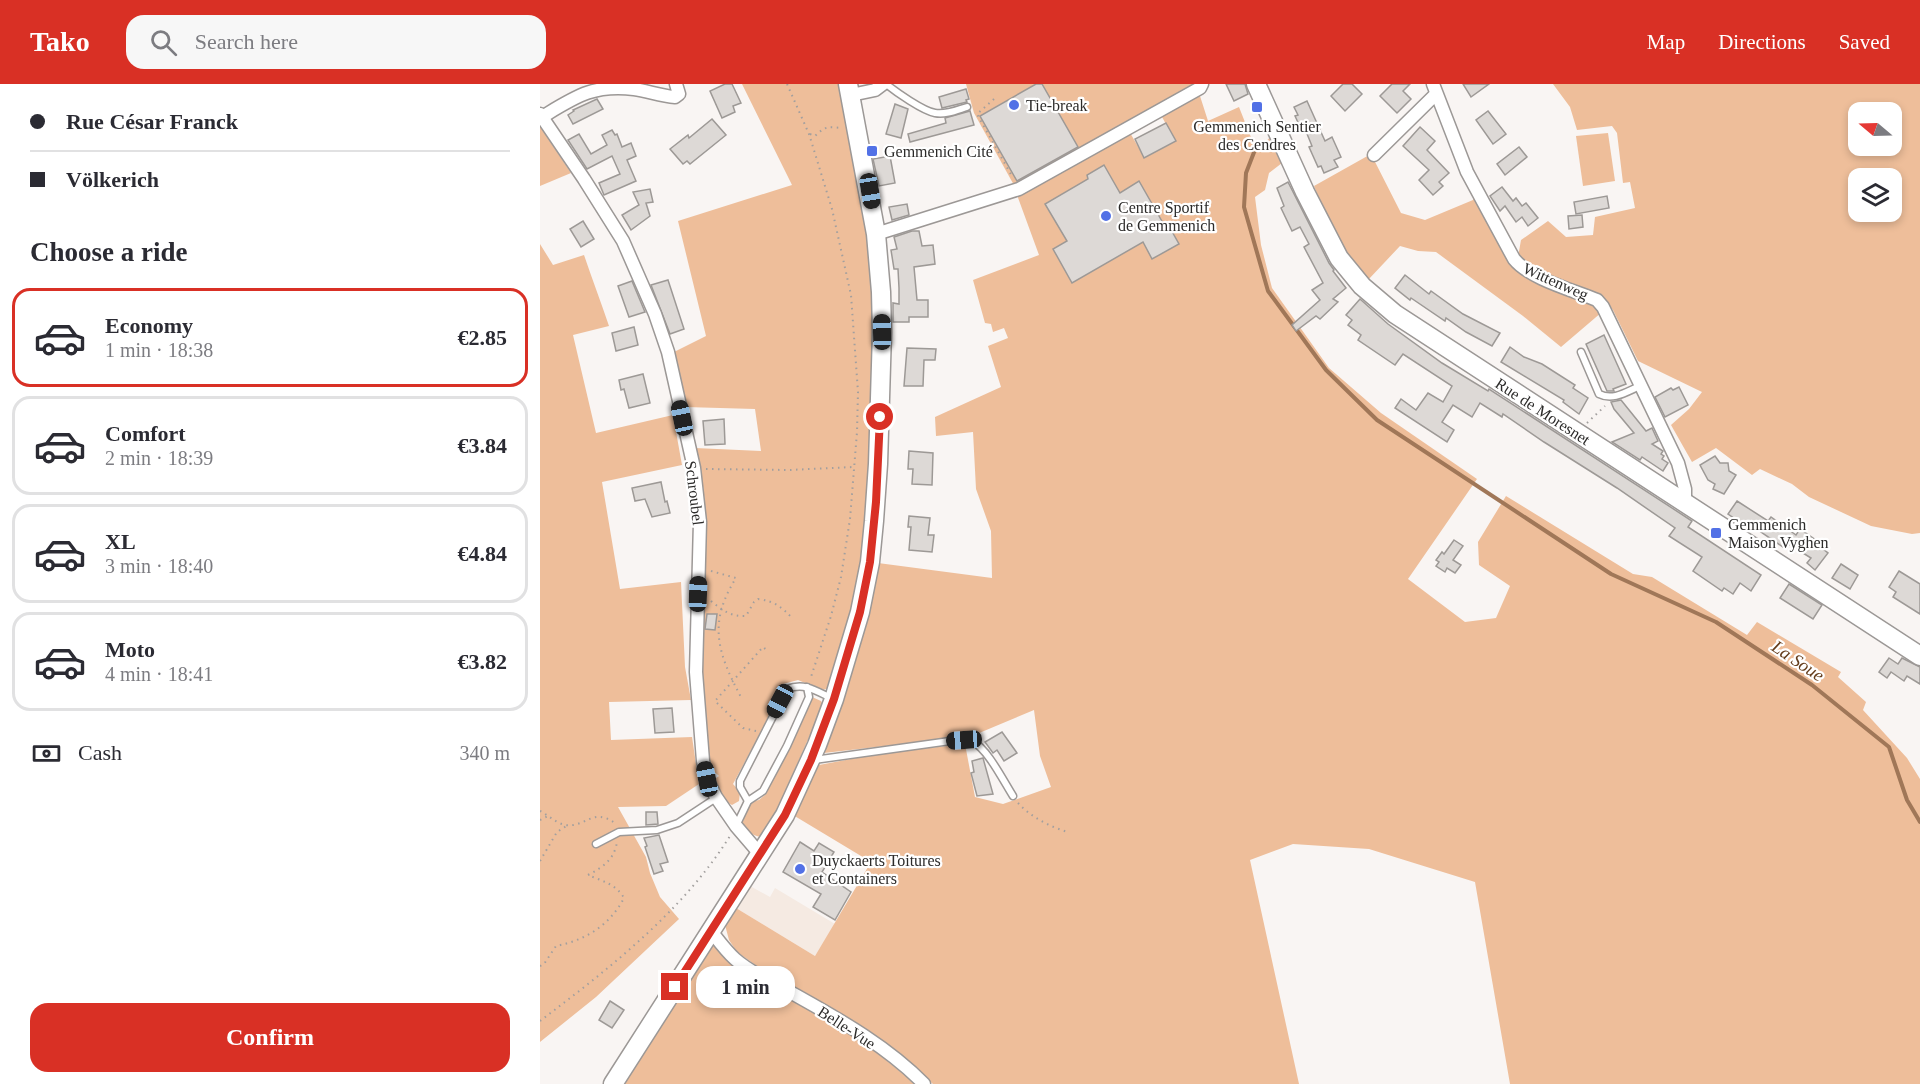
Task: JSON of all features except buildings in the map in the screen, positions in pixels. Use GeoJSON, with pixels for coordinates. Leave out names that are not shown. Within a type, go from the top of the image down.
{"type":"FeatureCollection","features":[{"type":"Feature","properties":{"kind":"main road","name":"Rue de Moresnet"},"geometry":{"type":"LineString","coordinates":[[1256,84],[1333,248],[1362,286],[1395,314],[1920,656]]}},
{"type":"Feature","properties":{"kind":"main road"},"geometry":{"type":"LineString","coordinates":[[613,1084],[785,815],[811,760],[834,699],[860,612],[870,562],[874,521],[882,332],[876,234],[849,90]]}},
{"type":"Feature","properties":{"kind":"street"},"geometry":{"type":"LineString","coordinates":[[541,116],[590,90],[633,89],[675,98],[679,94],[676,84]]}},
{"type":"Feature","properties":{"kind":"street"},"geometry":{"type":"LineString","coordinates":[[849,90],[875,90],[885,84]]}},
{"type":"Feature","properties":{"kind":"street"},"geometry":{"type":"LineString","coordinates":[[876,234],[1019,189],[1200,88],[1202,84]]}},
{"type":"Feature","properties":{"kind":"street","name":"Wittenweg"},"geometry":{"type":"LineString","coordinates":[[1374,155],[1434,89],[1467,172],[1521,268],[1597,300],[1615,332],[1678,463],[1685,489],[1685,502]]}},
{"type":"Feature","properties":{"kind":"street","name":"Schroubel"},"geometry":{"type":"LineString","coordinates":[[541,116],[623,241],[668,352],[694,468],[700,522],[696,672],[703,761],[707,779],[716,797],[736,826],[760,854]]}},
{"type":"Feature","properties":{"kind":"street","name":"Belle-Vue"},"geometry":{"type":"LineString","coordinates":[[711,931],[734,958],[748,969],[830,1014],[877,1046],[924,1084]]}},
{"type":"Feature","properties":{"kind":"lane"},"geometry":{"type":"LineString","coordinates":[[885,84],[933,114],[946,113],[967,106]]}},
{"type":"Feature","properties":{"kind":"lane"},"geometry":{"type":"LineString","coordinates":[[1581,352],[1599,394],[1613,397],[1640,386]]}},
{"type":"Feature","properties":{"kind":"lane"},"geometry":{"type":"LineString","coordinates":[[748,801],[740,788],[740,781],[786,689],[797,685],[807,687],[834,699]]}},
{"type":"Feature","properties":{"kind":"lane"},"geometry":{"type":"LineString","coordinates":[[736,826],[748,801],[763,792],[778,764],[809,697],[807,687]]}},
{"type":"Feature","properties":{"kind":"lane"},"geometry":{"type":"LineString","coordinates":[[811,760],[950,741],[972,741],[978,744],[988,756],[1013,796]]}},
{"type":"Feature","properties":{"kind":"lane"},"geometry":{"type":"LineString","coordinates":[[596,844],[620,832],[657,830],[678,823],[716,797]]}},
{"type":"Feature","properties":{"kind":"path"},"geometry":{"type":"LineString","coordinates":[[786,84],[809,134],[832,209],[851,295],[858,392],[850,519],[841,577],[831,616],[807,687]]}},
{"type":"Feature","properties":{"kind":"path"},"geometry":{"type":"LineString","coordinates":[[994,99],[977,114],[1019,189]]}},
{"type":"Feature","properties":{"kind":"path"},"geometry":{"type":"LineString","coordinates":[[809,134],[815,136],[823,128],[834,126],[840,129],[857,127]]}},
{"type":"Feature","properties":{"kind":"path"},"geometry":{"type":"LineString","coordinates":[[1577,432],[1613,397]]}},
{"type":"Feature","properties":{"kind":"path"},"geometry":{"type":"LineString","coordinates":[[694,468],[789,470],[853,467]]}},
{"type":"Feature","properties":{"kind":"path"},"geometry":{"type":"LineString","coordinates":[[711,571],[736,578],[721,610],[719,642],[725,668],[742,699]]}},
{"type":"Feature","properties":{"kind":"path"},"geometry":{"type":"LineString","coordinates":[[698,594],[734,616],[746,616],[754,602],[762,599],[783,607],[793,619]]}},
{"type":"Feature","properties":{"kind":"path"},"geometry":{"type":"LineString","coordinates":[[763,735],[743,728],[715,701],[763,647],[768,651]]}},
{"type":"Feature","properties":{"kind":"path"},"geometry":{"type":"LineString","coordinates":[[1013,796],[1028,812],[1045,823],[1068,832]]}},
{"type":"Feature","properties":{"kind":"path"},"geometry":{"type":"LineString","coordinates":[[540,811],[568,825]]}},
{"type":"Feature","properties":{"kind":"path"},"geometry":{"type":"LineString","coordinates":[[540,820],[548,816]]}},
{"type":"Feature","properties":{"kind":"path"},"geometry":{"type":"LineString","coordinates":[[540,861],[556,832],[568,825],[595,816],[606,817],[615,823],[620,832],[615,854],[604,867],[588,875],[620,890],[624,898],[617,913],[597,930],[573,943],[556,946],[544,964],[540,966]]}},
{"type":"Feature","properties":{"kind":"path"},"geometry":{"type":"LineString","coordinates":[[540,1021],[606,970],[645,936],[722,849],[736,826]]}},
{"type":"Feature","properties":{"kind":"shaded area"},"geometry":{"type":"Polygon","coordinates":[[[742,84],[841,84],[862,195],[873,294],[875,374],[862,575],[831,688],[822,690],[798,680],[783,684],[733,784],[740,792],[739,801],[732,805],[725,801],[712,781],[719,776],[709,767],[702,654],[705,511],[704,490],[695,448],[761,451],[755,409],[685,407],[674,352],[706,336],[678,221],[792,185],[742,84]]]}},
{"type":"Feature","properties":{"kind":"shaded area"},"geometry":{"type":"Polygon","coordinates":[[[966,84],[1196,84],[1015,187],[974,113],[966,84]]]}},
{"type":"Feature","properties":{"kind":"shaded area"},"geometry":{"type":"Polygon","coordinates":[[[1553,84],[1920,84],[1920,533],[1912,534],[1871,526],[1809,497],[1792,484],[1760,469],[1752,475],[1716,448],[1692,462],[1671,425],[1689,409],[1702,392],[1638,361],[1613,310],[1606,301],[1594,294],[1536,272],[1518,257],[1521,240],[1548,221],[1566,237],[1593,235],[1595,217],[1635,208],[1630,182],[1623,183],[1617,133],[1612,126],[1577,130],[1570,107],[1553,84]]]}},
{"type":"Feature","properties":{"kind":"shaded area"},"geometry":{"type":"Polygon","coordinates":[[[1200,96],[1208,121],[1239,107],[1252,140],[1262,146],[1271,136],[1282,163],[1269,173],[1265,190],[1255,197],[1261,245],[1272,288],[1329,368],[1381,413],[1477,479],[1408,579],[1465,622],[1496,618],[1510,586],[1479,565],[1478,542],[1506,496],[1633,574],[1652,577],[1747,635],[1757,622],[1841,672],[1838,677],[1866,702],[1863,710],[1907,758],[1920,779],[1920,1084],[1510,1084],[1475,882],[1369,849],[1293,844],[1250,860],[1299,1084],[933,1084],[885,1045],[737,952],[729,940],[725,925],[736,908],[815,956],[871,862],[793,815],[819,765],[883,753],[965,744],[975,797],[1003,804],[1051,787],[1040,756],[1034,710],[972,736],[824,753],[864,623],[878,563],[992,578],[991,531],[976,489],[973,432],[936,436],[935,417],[1001,387],[988,346],[1008,338],[1004,328],[993,332],[991,324],[985,323],[973,280],[1039,255],[1017,195],[1129,131],[1144,157],[1175,141],[1161,115],[1200,96]]]}},
{"type":"Feature","properties":{"kind":"shaded area"},"geometry":{"type":"Polygon","coordinates":[[[540,126],[571,173],[540,186],[540,126]]]}},
{"type":"Feature","properties":{"kind":"shaded area"},"geometry":{"type":"Polygon","coordinates":[[[1608,133],[1615,181],[1583,186],[1576,136],[1608,133]]]}},
{"type":"Feature","properties":{"kind":"shaded area"},"geometry":{"type":"Polygon","coordinates":[[[1371,154],[1401,213],[1425,220],[1473,200],[1474,196],[1508,255],[1590,298],[1602,312],[1561,347],[1436,252],[1418,251],[1400,246],[1368,280],[1337,236],[1314,186],[1371,154]]]}},
{"type":"Feature","properties":{"kind":"shaded area"},"geometry":{"type":"Polygon","coordinates":[[[540,244],[553,265],[584,255],[609,326],[573,335],[596,433],[673,415],[682,465],[602,482],[620,589],[681,582],[685,667],[691,700],[609,702],[611,740],[692,737],[699,784],[666,806],[618,807],[646,857],[660,897],[679,919],[596,997],[540,1042],[540,244]]]}},
{"type":"Feature","properties":{"kind":"shaded area"},"geometry":{"type":"Polygon","coordinates":[[[812,697],[821,701],[823,705],[789,783],[783,805],[761,837],[755,835],[742,824],[750,802],[759,800],[766,794],[812,697]]]}},
{"type":"Feature","properties":{"kind":"shaded area"},"geometry":{"type":"Polygon","coordinates":[[[750,886],[770,897],[775,888],[835,924],[815,956],[736,908],[750,886]]]}},
{"type":"Feature","properties":{"kind":"shaded area"},"geometry":{"type":"Polygon","coordinates":[[[712,942],[842,1027],[915,1084],[622,1084],[712,942]]]}},
{"type":"Feature","properties":{"kind":"waterway","name":"La Soue"},"geometry":{"type":"LineString","coordinates":[[1258,142],[1246,173],[1244,207],[1268,291],[1326,370],[1377,420],[1611,574],[1716,622],[1812,685],[1889,747],[1907,800],[1920,822]]}},
{"type":"Feature","properties":{"kind":"place","name":"Tie-break"},"geometry":{"type":"Point","coordinates":[1014,105]}},
{"type":"Feature","properties":{"kind":"place","name":"Gemmenich Sentier des Cendres"},"geometry":{"type":"Point","coordinates":[1257,107]}},
{"type":"Feature","properties":{"kind":"place","name":"Gemmenich Cité"},"geometry":{"type":"Point","coordinates":[872,151]}},
{"type":"Feature","properties":{"kind":"place","name":"Centre Sportif de Gemmenich"},"geometry":{"type":"Point","coordinates":[1106,216]}},
{"type":"Feature","properties":{"kind":"place","name":"Gemmenich Maison Vyghen"},"geometry":{"type":"Point","coordinates":[1716,533]}},
{"type":"Feature","properties":{"kind":"place","name":"Duyckaerts Toitures et Containers"},"geometry":{"type":"Point","coordinates":[800,869]}},
{"type":"Feature","properties":{"kind":"route"},"geometry":{"type":"LineString","coordinates":[[675,987],[785,815],[811,760],[834,699],[860,612],[870,562],[876,502],[880,417]]}}]}
